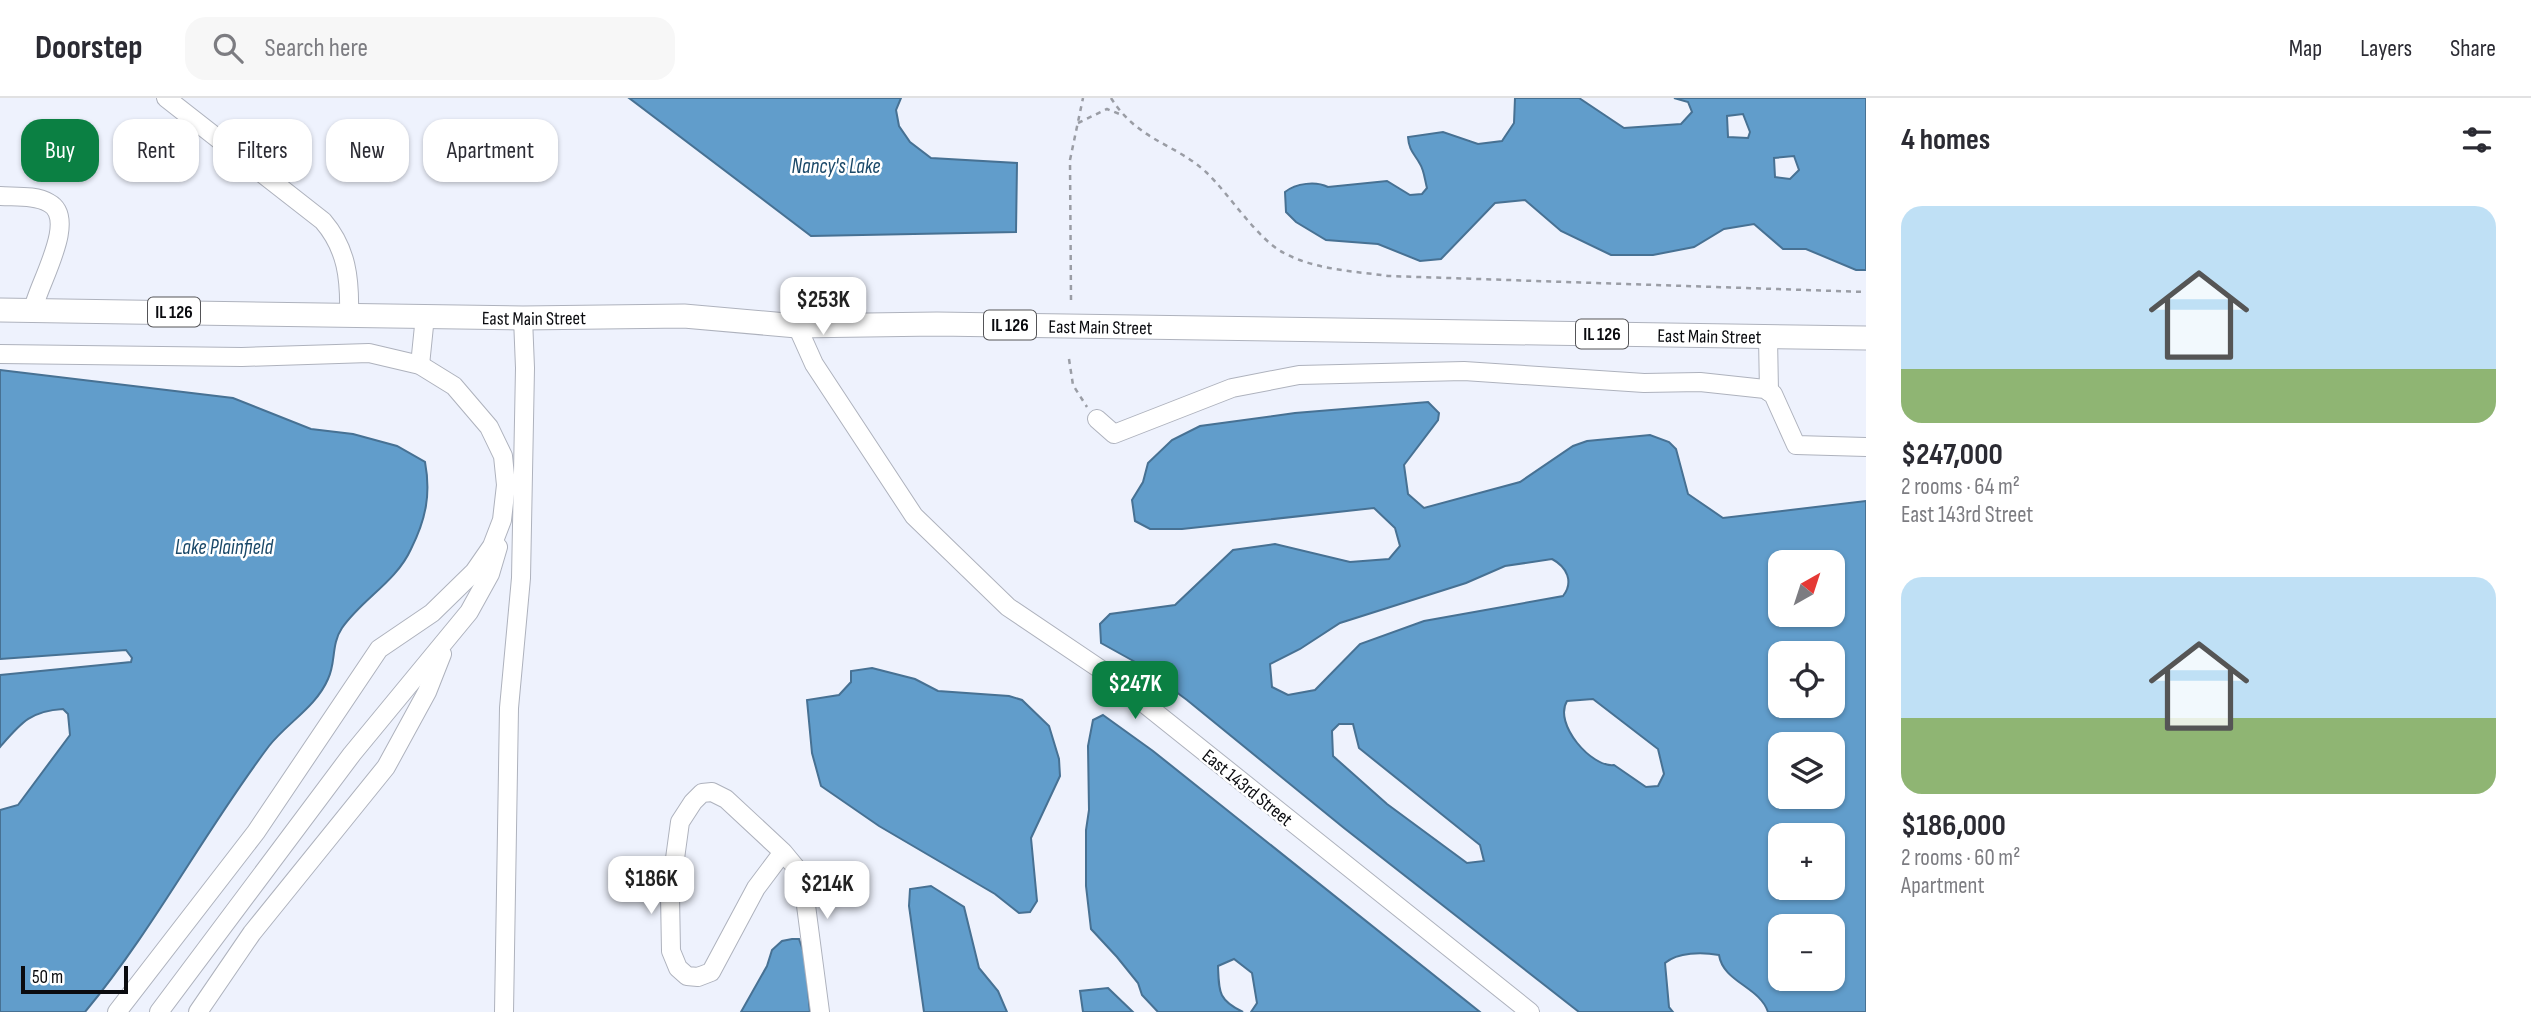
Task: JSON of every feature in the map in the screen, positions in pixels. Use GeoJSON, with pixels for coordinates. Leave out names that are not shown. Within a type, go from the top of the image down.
{"type":"FeatureCollection","features":[{"type":"Feature","properties":{"kind":"main road","name":"East Main Street"},"geometry":{"type":"LineString","coordinates":[[0,310],[523,318],[684,316],[797,326],[937,324],[1866,338]]}},
{"type":"Feature","properties":{"kind":"street"},"geometry":{"type":"LineString","coordinates":[[166,98],[323,221],[333,233],[346,262],[349,315]]}},
{"type":"Feature","properties":{"kind":"street"},"geometry":{"type":"LineString","coordinates":[[0,196],[48,202],[56,208],[59,218],[58,245],[39,288],[33,310]]}},
{"type":"Feature","properties":{"kind":"street"},"geometry":{"type":"LineString","coordinates":[[420,365],[425,316]]}},
{"type":"Feature","properties":{"kind":"street"},"geometry":{"type":"LineString","coordinates":[[504,1012],[509,708],[520,578],[523,318]]}},
{"type":"Feature","properties":{"kind":"street","name":"East 143rd Street"},"geometry":{"type":"LineString","coordinates":[[797,326],[814,363],[914,516],[1007,607],[1107,673],[1530,1012]]}},
{"type":"Feature","properties":{"kind":"street"},"geometry":{"type":"LineString","coordinates":[[1768,337],[1769,391],[1796,445],[1866,447]]}},
{"type":"Feature","properties":{"kind":"street"},"geometry":{"type":"LineString","coordinates":[[0,354],[242,357],[369,353],[420,365],[454,386],[489,427],[503,456],[506,485],[502,520],[490,574],[469,612],[352,754],[159,1012]]}},
{"type":"Feature","properties":{"kind":"street"},"geometry":{"type":"LineString","coordinates":[[1097,419],[1114,434],[1232,388],[1299,375],[1464,371],[1644,383],[1700,382],[1769,391]]}},
{"type":"Feature","properties":{"kind":"street"},"geometry":{"type":"LineString","coordinates":[[117,1012],[256,832],[379,649],[432,613],[474,572],[492,546],[502,520]]}},
{"type":"Feature","properties":{"kind":"street"},"geometry":{"type":"LineString","coordinates":[[198,1012],[252,933],[386,766],[427,692],[447,641]]}},
{"type":"Feature","properties":{"kind":"street"},"geometry":{"type":"LineString","coordinates":[[783,852],[756,888],[711,972],[698,977],[687,976],[678,968],[671,951],[670,895],[680,822],[702,793],[712,792],[726,799],[783,852],[802,875],[820,1012]]}},
{"type":"Feature","properties":{"kind":"path"},"geometry":{"type":"LineString","coordinates":[[1071,300],[1070,160],[1083,98]]}},
{"type":"Feature","properties":{"kind":"path"},"geometry":{"type":"LineString","coordinates":[[1111,98],[1122,115]]}},
{"type":"Feature","properties":{"kind":"path"},"geometry":{"type":"LineString","coordinates":[[1078,123],[1107,109],[1122,115],[1153,140],[1205,171],[1283,253],[1323,267],[1388,276],[1866,292]]}},
{"type":"Feature","properties":{"kind":"path"},"geometry":{"type":"LineString","coordinates":[[1069,359],[1073,386],[1097,419]]}},
{"type":"Feature","properties":{"kind":"water","name":"Nancy's Lake"},"geometry":{"type":"Polygon","coordinates":[[[629,98],[901,98],[896,110],[899,126],[910,142],[931,158],[1017,163],[1016,232],[811,236],[629,98]]]}},
{"type":"Feature","properties":{"kind":"water"},"geometry":{"type":"Polygon","coordinates":[[[1515,98],[1579,98],[1624,128],[1681,124],[1692,112],[1688,102],[1674,98],[1866,98],[1866,270],[1856,270],[1806,249],[1783,249],[1754,224],[1724,229],[1694,247],[1653,255],[1611,255],[1561,231],[1525,200],[1495,203],[1441,259],[1420,261],[1378,244],[1326,240],[1296,222],[1286,212],[1285,192],[1306,184],[1328,187],[1387,181],[1410,195],[1422,194],[1427,188],[1408,137],[1443,132],[1478,144],[1502,141],[1514,123],[1515,98]],[[1743,114],[1727,116],[1728,137],[1748,138],[1750,132],[1743,114]],[[1794,156],[1774,158],[1775,177],[1790,179],[1799,170],[1794,156]]]}},
{"type":"Feature","properties":{"kind":"water","name":"Lake Plainfield"},"geometry":{"type":"Polygon","coordinates":[[[0,370],[233,398],[311,429],[353,434],[397,446],[425,462],[427,474],[424,517],[405,561],[342,628],[336,640],[330,673],[323,689],[269,746],[134,948],[85,1012],[0,1012],[0,810],[18,805],[70,735],[68,714],[63,709],[52,710],[27,720],[0,747],[0,675],[131,662],[132,658],[126,650],[0,659],[0,370]]]}},
{"type":"Feature","properties":{"kind":"water"},"geometry":{"type":"Polygon","coordinates":[[[1428,402],[1439,413],[1438,420],[1404,465],[1408,494],[1424,508],[1520,482],[1573,446],[1587,441],[1650,435],[1669,442],[1676,449],[1688,494],[1723,518],[1866,501],[1866,1012],[1768,1012],[1758,996],[1727,972],[1719,955],[1698,953],[1683,955],[1665,963],[1669,1007],[1673,1012],[1579,1012],[1344,828],[1187,700],[1137,663],[1101,643],[1100,624],[1110,614],[1175,605],[1233,550],[1275,544],[1350,562],[1389,559],[1400,546],[1395,528],[1374,508],[1182,529],[1150,529],[1135,521],[1132,500],[1143,482],[1148,463],[1172,440],[1200,426],[1295,413],[1428,402]],[[1552,559],[1505,566],[1466,583],[1340,623],[1300,649],[1270,664],[1272,687],[1288,695],[1315,690],[1360,644],[1424,621],[1563,596],[1566,591],[1567,575],[1562,566],[1552,559]],[[1593,699],[1567,701],[1565,721],[1577,743],[1586,752],[1595,760],[1614,765],[1646,787],[1658,786],[1664,774],[1658,749],[1593,699]],[[1339,724],[1332,731],[1333,756],[1387,804],[1467,863],[1484,861],[1480,845],[1359,748],[1353,724],[1339,724]]]}},
{"type":"Feature","properties":{"kind":"water"},"geometry":{"type":"Polygon","coordinates":[[[872,668],[915,679],[938,691],[1009,696],[1022,700],[1049,726],[1059,759],[1060,776],[1031,838],[1037,901],[1030,912],[1019,913],[995,894],[879,826],[821,786],[812,753],[807,700],[839,695],[851,682],[851,671],[872,668]]]}},
{"type":"Feature","properties":{"kind":"water"},"geometry":{"type":"Polygon","coordinates":[[[1103,715],[1153,751],[1480,1012],[1251,1012],[1257,1003],[1252,973],[1234,959],[1218,966],[1220,989],[1224,999],[1243,1012],[1158,1012],[1142,995],[1138,983],[1091,929],[1086,886],[1088,746],[1093,720],[1103,715]]]}},
{"type":"Feature","properties":{"kind":"water"},"geometry":{"type":"Polygon","coordinates":[[[931,886],[964,907],[979,968],[998,991],[1007,1012],[924,1012],[909,906],[910,889],[931,886]]]}},
{"type":"Feature","properties":{"kind":"water"},"geometry":{"type":"Polygon","coordinates":[[[799,939],[805,956],[810,1012],[741,1012],[767,966],[772,950],[782,941],[799,939]]]}},
{"type":"Feature","properties":{"kind":"water"},"geometry":{"type":"Polygon","coordinates":[[[1108,988],[1133,1012],[1083,1012],[1080,991],[1108,988]]]}}]}
